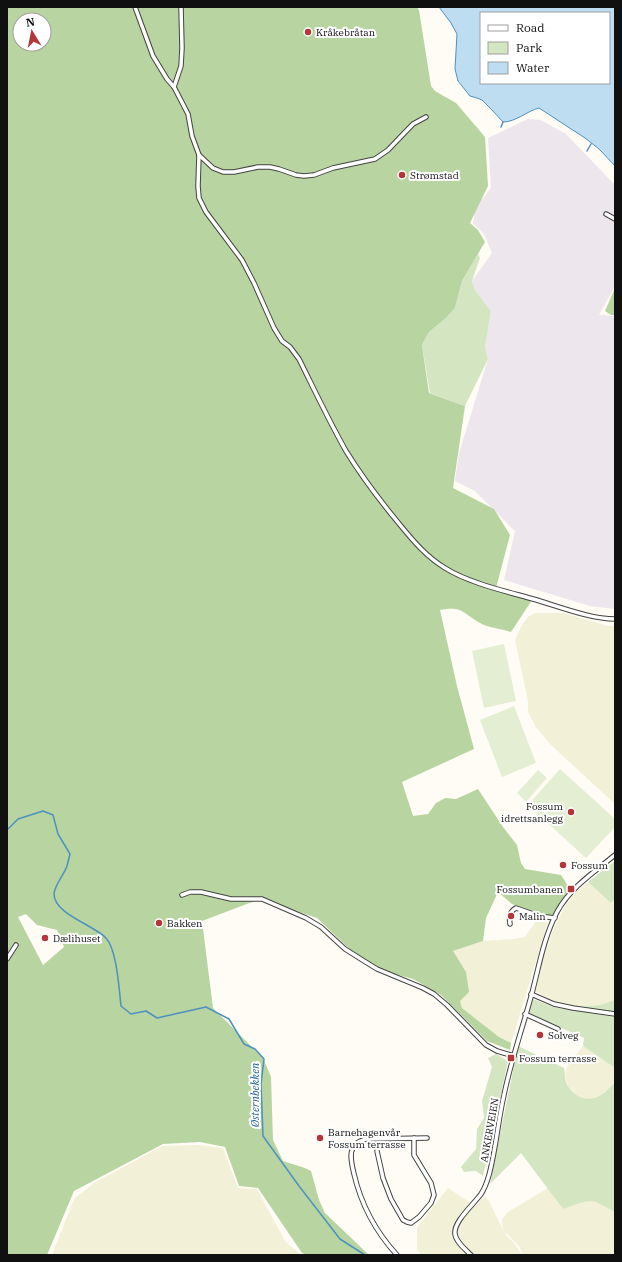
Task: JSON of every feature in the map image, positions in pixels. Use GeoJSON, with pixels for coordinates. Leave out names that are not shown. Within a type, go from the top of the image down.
{"type":"FeatureCollection","features":[{"type":"Feature","properties":{"kind":"street"},"geometry":{"type":"LineString","coordinates":[[135,7],[153,56],[167,79],[174,87],[188,114],[192,136],[198,155],[198,186],[200,198],[206,212],[242,260],[274,328],[282,341],[290,347],[299,359],[346,450],[359,472],[389,512],[416,544],[432,559],[443,567],[466,579],[591,616],[615,619]]}},
{"type":"Feature","properties":{"kind":"street"},"geometry":{"type":"LineString","coordinates":[[174,87],[181,66],[181,7]]}},
{"type":"Feature","properties":{"kind":"street"},"geometry":{"type":"LineString","coordinates":[[198,155],[213,168],[223,172],[234,172],[258,167],[279,168],[296,175],[314,175],[333,168],[375,159],[388,150],[413,124],[426,117]]}},
{"type":"Feature","properties":{"kind":"street"},"geometry":{"type":"LineString","coordinates":[[606,214],[615,219]]}},
{"type":"Feature","properties":{"kind":"street","name":"ANKERVEIEN"},"geometry":{"type":"LineString","coordinates":[[471,1255],[457,1239],[455,1229],[460,1219],[481,1194],[487,1181],[504,1094],[525,1014],[550,930],[565,900],[576,888],[615,855]]}},
{"type":"Feature","properties":{"kind":"street"},"geometry":{"type":"LineString","coordinates":[[182,895],[190,892],[201,892],[231,898],[262,899],[300,915],[321,927],[340,946],[377,969],[434,994],[447,1005],[486,1045],[496,1051],[514,1056]]}},
{"type":"Feature","properties":{"kind":"street"},"geometry":{"type":"LineString","coordinates":[[510,924],[509,920],[511,912],[516,908],[538,916],[555,918]]}},
{"type":"Feature","properties":{"kind":"street"},"geometry":{"type":"LineString","coordinates":[[7,959],[16,945]]}},
{"type":"Feature","properties":{"kind":"street"},"geometry":{"type":"LineString","coordinates":[[531,994],[554,1004],[615,1014]]}},
{"type":"Feature","properties":{"kind":"street"},"geometry":{"type":"LineString","coordinates":[[525,1014],[558,1029]]}},
{"type":"Feature","properties":{"kind":"street"},"geometry":{"type":"LineString","coordinates":[[377,1151],[383,1178],[391,1199],[403,1220],[411,1223],[432,1203],[434,1195],[431,1183],[414,1155],[414,1138]]}},
{"type":"Feature","properties":{"kind":"street"},"geometry":{"type":"LineString","coordinates":[[396,1255],[383,1238],[365,1207],[354,1177],[351,1154],[354,1146],[358,1142],[364,1140],[427,1138]]}},
{"type":"Feature","properties":{"kind":"shaded area"},"geometry":{"type":"Polygon","coordinates":[[[528,119],[541,120],[566,134],[615,185],[615,286],[599,315],[615,316],[615,609],[590,606],[504,580],[515,531],[475,491],[455,481],[459,453],[488,359],[485,347],[491,311],[475,290],[472,281],[492,253],[484,234],[473,223],[476,207],[491,188],[488,138],[528,119]]]}},
{"type":"Feature","properties":{"kind":"shaded area"},"geometry":{"type":"Polygon","coordinates":[[[535,613],[564,613],[608,626],[615,626],[615,804],[550,744],[536,727],[528,712],[528,701],[515,640],[522,625],[528,617],[535,613]]]}},
{"type":"Feature","properties":{"kind":"shaded area"},"geometry":{"type":"Polygon","coordinates":[[[588,882],[611,903],[615,899],[615,1000],[600,1005],[578,1007],[555,1002],[533,990],[553,930],[564,908],[575,893],[588,882]]]}},
{"type":"Feature","properties":{"kind":"shaded area"},"geometry":{"type":"Polygon","coordinates":[[[537,920],[548,922],[511,1043],[499,1037],[462,1008],[453,951],[483,941],[525,937],[537,920]]]}},
{"type":"Feature","properties":{"kind":"shaded area"},"geometry":{"type":"Polygon","coordinates":[[[583,1046],[615,1068],[615,1082],[608,1090],[588,1100],[579,1097],[568,1086],[565,1073],[567,1067],[583,1046]]]}},
{"type":"Feature","properties":{"kind":"shaded area"},"geometry":{"type":"Polygon","coordinates":[[[199,1145],[223,1148],[238,1188],[257,1189],[285,1241],[301,1255],[52,1255],[74,1199],[94,1183],[162,1146],[199,1145]]]}},
{"type":"Feature","properties":{"kind":"shaded area"},"geometry":{"type":"Polygon","coordinates":[[[448,1188],[475,1206],[484,1196],[489,1201],[504,1232],[502,1219],[508,1212],[548,1188],[563,1209],[583,1202],[594,1201],[615,1212],[615,1255],[523,1255],[519,1246],[505,1232],[522,1255],[421,1255],[417,1249],[417,1227],[448,1188]]]}},
{"type":"Feature","properties":{"kind":"green space"},"geometry":{"type":"Polygon","coordinates":[[[7,7],[417,7],[419,10],[431,86],[435,91],[456,103],[485,137],[488,186],[470,223],[478,230],[485,242],[462,281],[455,308],[446,318],[429,332],[422,345],[429,393],[465,406],[453,488],[494,509],[510,535],[496,588],[532,600],[511,632],[484,625],[462,611],[453,609],[440,610],[457,686],[474,749],[402,782],[413,816],[428,814],[436,803],[445,798],[456,799],[478,789],[503,827],[517,845],[521,863],[525,869],[561,875],[570,889],[552,916],[537,914],[512,904],[498,892],[486,918],[483,941],[453,951],[466,972],[469,992],[460,1001],[462,1008],[499,1037],[511,1043],[510,1050],[487,1041],[441,995],[413,979],[384,971],[359,958],[317,918],[260,899],[202,921],[213,1008],[263,1058],[271,1077],[273,1140],[283,1161],[311,1171],[319,1200],[325,1213],[369,1255],[307,1255],[302,1253],[258,1188],[239,1186],[225,1147],[200,1142],[163,1144],[74,1191],[47,1255],[7,1255],[7,7]],[[26,914],[18,917],[43,965],[64,947],[57,930],[37,925],[26,914]]]}},
{"type":"Feature","properties":{"kind":"green space"},"geometry":{"type":"Polygon","coordinates":[[[478,254],[480,258],[472,281],[475,290],[491,311],[485,347],[488,359],[465,406],[430,393],[422,345],[429,332],[446,318],[455,308],[462,281],[478,254]]]}},
{"type":"Feature","properties":{"kind":"green space"},"geometry":{"type":"Polygon","coordinates":[[[615,288],[615,315],[611,315],[605,311],[615,288]]]}},
{"type":"Feature","properties":{"kind":"green space"},"geometry":{"type":"Polygon","coordinates":[[[504,644],[516,701],[484,708],[472,651],[504,644]]]}},
{"type":"Feature","properties":{"kind":"green space"},"geometry":{"type":"Polygon","coordinates":[[[514,706],[536,763],[502,777],[480,720],[514,706]]]}},
{"type":"Feature","properties":{"kind":"green space","name":"Fossum idrettsanlegg"},"geometry":{"type":"Polygon","coordinates":[[[560,769],[615,819],[615,827],[586,858],[528,805],[560,769]]]}},
{"type":"Feature","properties":{"kind":"green space"},"geometry":{"type":"Polygon","coordinates":[[[538,770],[547,778],[526,802],[517,793],[538,770]]]}},
{"type":"Feature","properties":{"kind":"green space"},"geometry":{"type":"Polygon","coordinates":[[[615,861],[615,899],[611,903],[588,882],[615,861]]]}},
{"type":"Feature","properties":{"kind":"green space"},"geometry":{"type":"Polygon","coordinates":[[[533,999],[553,1007],[615,1017],[615,1068],[583,1046],[584,1038],[527,1013],[533,999]]]}},
{"type":"Feature","properties":{"kind":"green space"},"geometry":{"type":"Polygon","coordinates":[[[615,1000],[615,1012],[578,1007],[600,1005],[615,1000]]]}},
{"type":"Feature","properties":{"kind":"green space"},"geometry":{"type":"Polygon","coordinates":[[[518,1046],[564,1068],[567,1084],[574,1093],[580,1097],[586,1099],[598,1096],[610,1088],[615,1082],[615,1212],[594,1201],[583,1202],[563,1209],[521,1153],[490,1184],[518,1046]]]}},
{"type":"Feature","properties":{"kind":"green space"},"geometry":{"type":"Polygon","coordinates":[[[496,1054],[508,1061],[483,1176],[476,1171],[464,1172],[461,1167],[476,1149],[477,1129],[484,1118],[482,1101],[492,1067],[488,1058],[496,1054]]]}},
{"type":"Feature","properties":{"kind":"water"},"geometry":{"type":"Polygon","coordinates":[[[439,7],[615,7],[615,166],[599,149],[585,138],[539,108],[508,122],[503,122],[482,100],[470,96],[458,81],[455,69],[457,34],[439,7]]]}},
{"type":"Feature","properties":{"kind":"waterway"},"geometry":{"type":"LineString","coordinates":[[501,127],[503,122]]}},
{"type":"Feature","properties":{"kind":"waterway"},"geometry":{"type":"LineString","coordinates":[[587,151],[591,144]]}},
{"type":"Feature","properties":{"kind":"waterway","name":"Østernbekken"},"geometry":{"type":"LineString","coordinates":[[7,830],[18,819],[43,811],[53,815],[58,834],[70,854],[66,869],[55,890],[54,894],[56,901],[67,913],[100,933],[110,944],[117,970],[121,1006],[131,1014],[146,1011],[157,1018],[206,1007],[229,1019],[244,1044],[255,1049],[264,1059],[261,1084],[263,1136],[340,1239],[365,1255]]}},
{"type":"Feature","properties":{"kind":"place","name":"Kråkebråtan"},"geometry":{"type":"Point","coordinates":[308,32]}},
{"type":"Feature","properties":{"kind":"place","name":"Strømstad"},"geometry":{"type":"Point","coordinates":[402,175]}},
{"type":"Feature","properties":{"kind":"place","name":"Fossum idrettsanlegg"},"geometry":{"type":"Point","coordinates":[571,812]}},
{"type":"Feature","properties":{"kind":"place","name":"Fossum"},"geometry":{"type":"Point","coordinates":[563,865]}},
{"type":"Feature","properties":{"kind":"place","name":"Fossumbanen"},"geometry":{"type":"Point","coordinates":[571,889]}},
{"type":"Feature","properties":{"kind":"place","name":"Malin"},"geometry":{"type":"Point","coordinates":[511,916]}},
{"type":"Feature","properties":{"kind":"place","name":"Bakken"},"geometry":{"type":"Point","coordinates":[159,923]}},
{"type":"Feature","properties":{"kind":"place","name":"Dælihuset"},"geometry":{"type":"Point","coordinates":[45,938]}},
{"type":"Feature","properties":{"kind":"place","name":"Solveg"},"geometry":{"type":"Point","coordinates":[540,1035]}},
{"type":"Feature","properties":{"kind":"place","name":"Fossum terrasse"},"geometry":{"type":"Point","coordinates":[511,1058]}},
{"type":"Feature","properties":{"kind":"place","name":"Barnehagenvår Fossum terrasse"},"geometry":{"type":"Point","coordinates":[320,1138]}}]}
